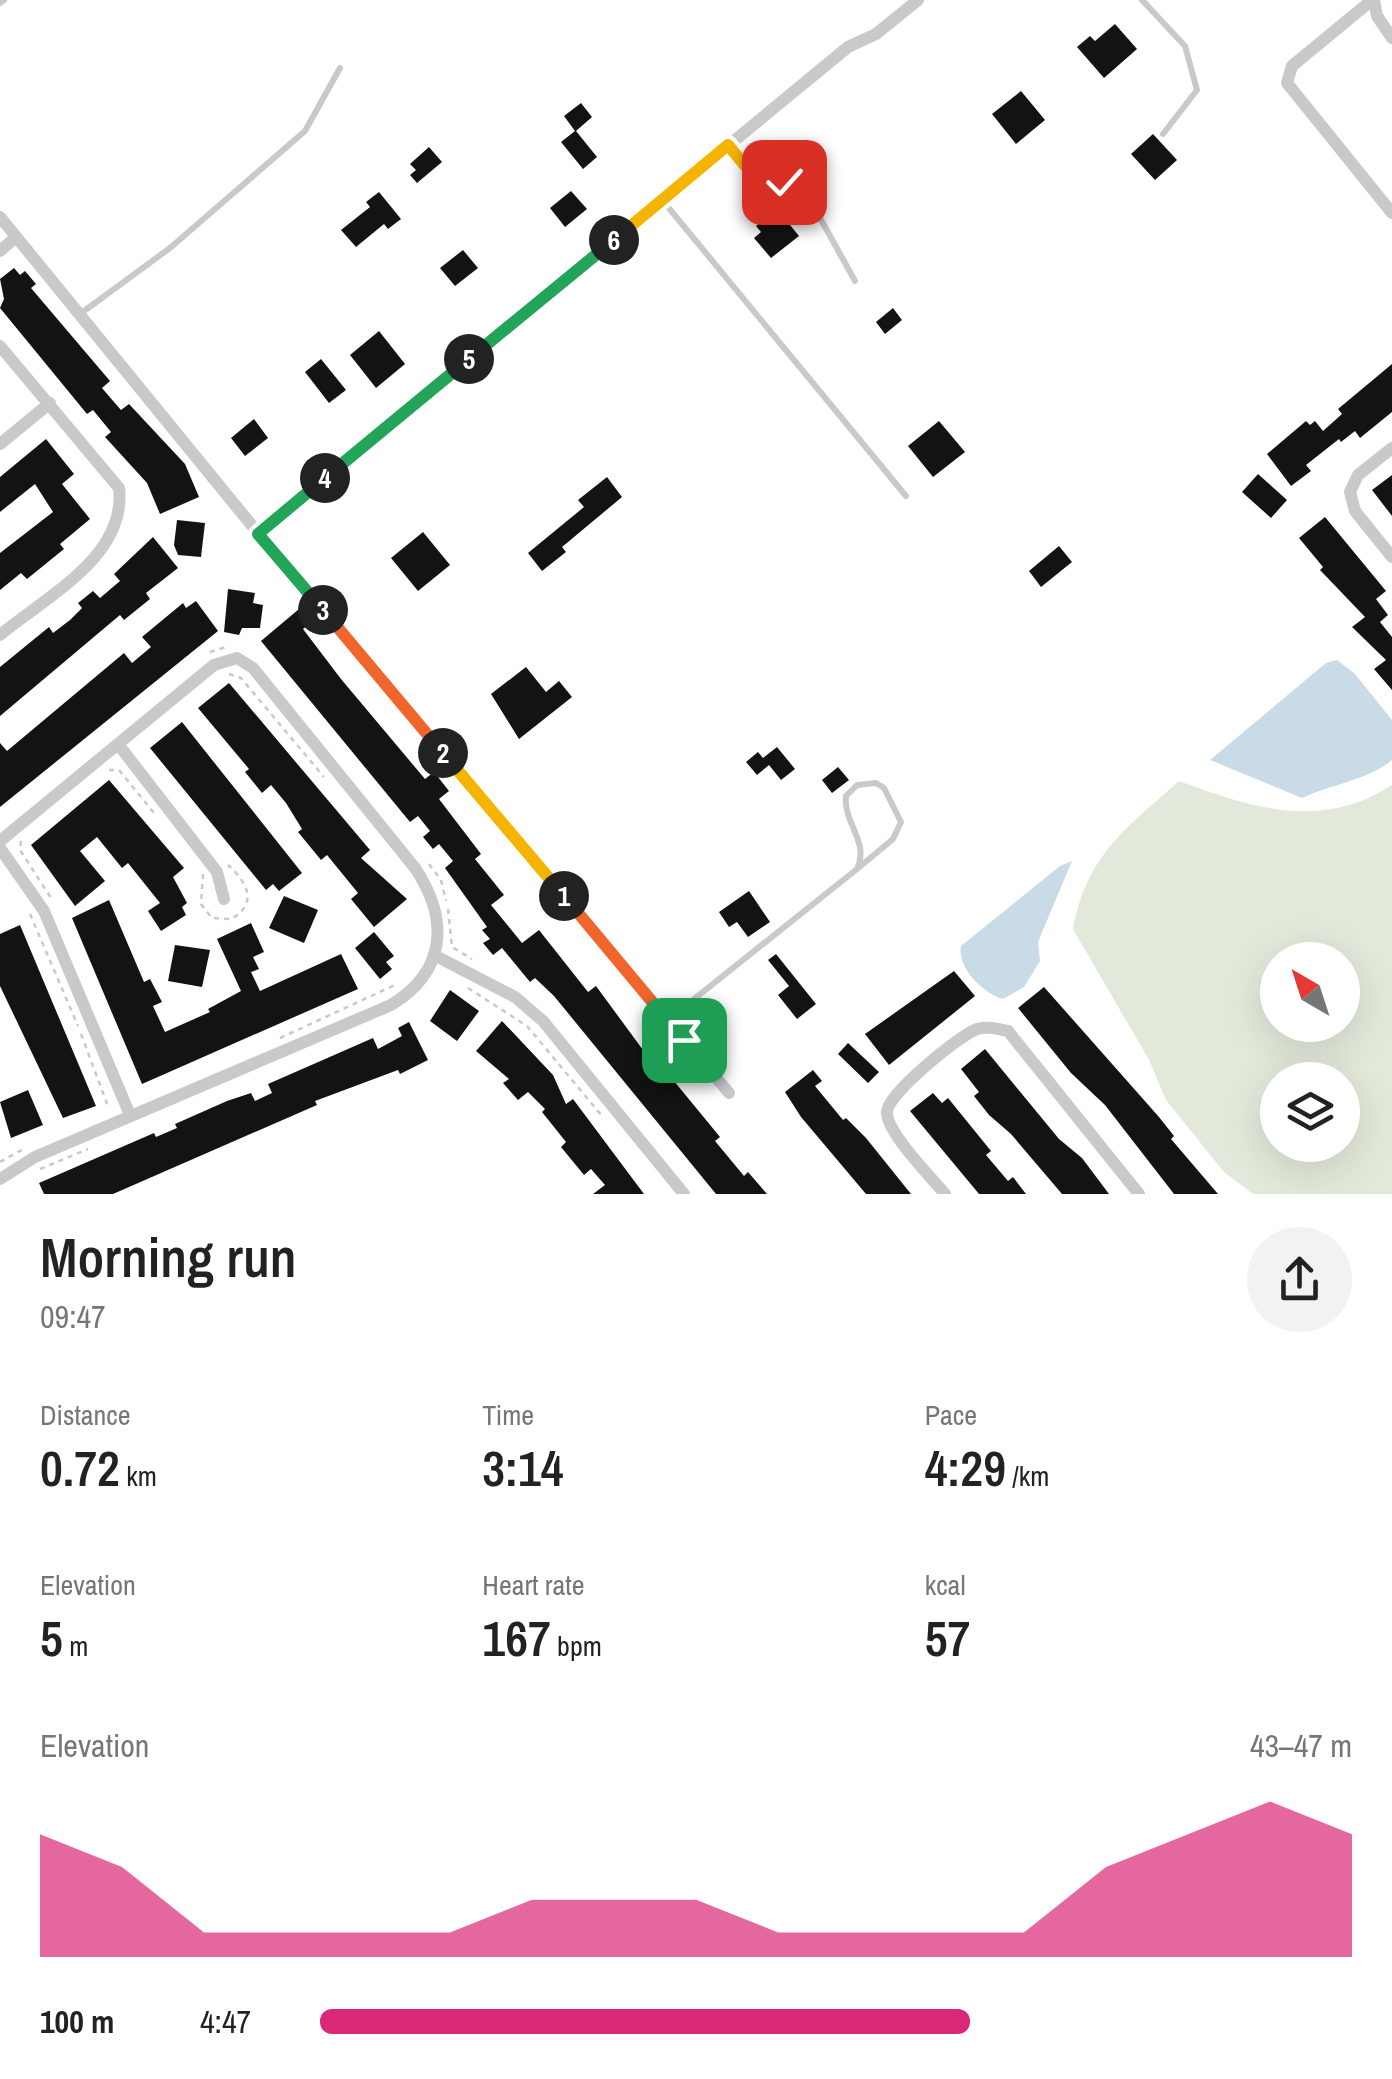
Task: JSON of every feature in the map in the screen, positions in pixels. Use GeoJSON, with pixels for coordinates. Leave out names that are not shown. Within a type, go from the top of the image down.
{"type":"FeatureCollection","features":[{"type":"Feature","properties":{"kind":"street"},"geometry":{"type":"LineString","coordinates":[[258,534],[848,47],[876,34],[918,0]]}},
{"type":"Feature","properties":{"kind":"street"},"geometry":{"type":"LineString","coordinates":[[1392,38],[1377,16],[1373,0],[1292,66],[1287,82],[1392,214]]}},
{"type":"Feature","properties":{"kind":"street"},"geometry":{"type":"LineString","coordinates":[[0,216],[258,534],[729,1093]]}},
{"type":"Feature","properties":{"kind":"street"},"geometry":{"type":"LineString","coordinates":[[0,250],[16,237]]}},
{"type":"Feature","properties":{"kind":"street"},"geometry":{"type":"LineString","coordinates":[[0,346],[119,488],[122,511],[102,551],[0,635]]}},
{"type":"Feature","properties":{"kind":"street"},"geometry":{"type":"LineString","coordinates":[[0,444],[50,404]]}},
{"type":"Feature","properties":{"kind":"street"},"geometry":{"type":"LineString","coordinates":[[1392,448],[1358,475],[1350,492],[1356,511],[1392,557]]}},
{"type":"Feature","properties":{"kind":"street"},"geometry":{"type":"LineString","coordinates":[[0,1179],[35,1157],[391,1004],[412,992],[434,955],[439,925],[432,894],[253,668],[238,658],[214,665],[0,844],[44,911],[130,1115]]}},
{"type":"Feature","properties":{"kind":"street"},"geometry":{"type":"LineString","coordinates":[[118,744],[217,872],[224,899]]}},
{"type":"Feature","properties":{"kind":"street"},"geometry":{"type":"LineString","coordinates":[[434,955],[515,997],[544,1021],[684,1194]]}},
{"type":"Feature","properties":{"kind":"street"},"geometry":{"type":"LineString","coordinates":[[945,1194],[890,1126],[887,1111],[891,1099],[918,1074],[971,1031],[986,1026],[1008,1031],[1140,1194]]}},
{"type":"Feature","properties":{"kind":"lane"},"geometry":{"type":"LineString","coordinates":[[1142,0],[1185,46],[1197,90],[1163,134]]}},
{"type":"Feature","properties":{"kind":"lane"},"geometry":{"type":"LineString","coordinates":[[80,314],[170,248],[305,131],[340,68]]}},
{"type":"Feature","properties":{"kind":"lane"},"geometry":{"type":"LineString","coordinates":[[728,145],[752,174],[784,182],[814,207],[855,281]]}},
{"type":"Feature","properties":{"kind":"lane"},"geometry":{"type":"LineString","coordinates":[[662,200],[906,496]]}},
{"type":"Feature","properties":{"kind":"lane"},"geometry":{"type":"LineString","coordinates":[[668,1019],[858,868],[894,839],[901,822],[898,811],[876,782],[857,785],[846,796],[846,810],[860,841],[858,868]]}},
{"type":"Feature","properties":{"kind":"path"},"geometry":{"type":"LineString","coordinates":[[209,652],[232,647]]}},
{"type":"Feature","properties":{"kind":"path"},"geometry":{"type":"LineString","coordinates":[[115,768],[119,763]]}},
{"type":"Feature","properties":{"kind":"path"},"geometry":{"type":"LineString","coordinates":[[421,855],[441,880],[452,923],[452,947],[476,962]]}},
{"type":"Feature","properties":{"kind":"path"},"geometry":{"type":"LineString","coordinates":[[26,905],[111,1105],[102,1114]]}},
{"type":"Feature","properties":{"kind":"path"},"geometry":{"type":"LineString","coordinates":[[461,984],[527,1026],[606,1120]]}},
{"type":"Feature","properties":{"kind":"path"},"geometry":{"type":"LineString","coordinates":[[0,1162],[36,1142]]}},
{"type":"Feature","properties":{"kind":"path"},"geometry":{"type":"LineString","coordinates":[[39,1169],[103,1143]]}},
{"type":"Feature","properties":{"kind":"green space"},"geometry":{"type":"Polygon","coordinates":[[[1179,781],[1260,806],[1313,811],[1339,808],[1392,785],[1392,1194],[1253,1194],[1224,1172],[1166,1100],[1149,1060],[1073,929],[1088,881],[1125,829],[1179,781]]]}},
{"type":"Feature","properties":{"kind":"water"},"geometry":{"type":"Polygon","coordinates":[[[1337,660],[1355,674],[1392,720],[1392,760],[1361,777],[1302,798],[1210,760],[1326,663],[1337,660]]]}},
{"type":"Feature","properties":{"kind":"water"},"geometry":{"type":"Polygon","coordinates":[[[1072,861],[1038,942],[1040,961],[1024,987],[1003,999],[987,991],[967,971],[961,946],[1060,866],[1072,861]]]}},
{"type":"Feature","properties":{"kind":"building"},"geometry":{"type":"Polygon","coordinates":[[[1115,24],[1137,49],[1104,78],[1077,47],[1090,36],[1095,41],[1115,24]]]}},
{"type":"Feature","properties":{"kind":"building"},"geometry":{"type":"Polygon","coordinates":[[[1021,91],[1045,120],[1016,144],[992,114],[1021,91]]]}},
{"type":"Feature","properties":{"kind":"building"},"geometry":{"type":"Polygon","coordinates":[[[581,103],[592,117],[576,131],[597,157],[583,169],[561,142],[575,131],[564,116],[581,103]]]}},
{"type":"Feature","properties":{"kind":"building"},"geometry":{"type":"Polygon","coordinates":[[[1153,134],[1177,160],[1155,180],[1131,154],[1153,134]]]}},
{"type":"Feature","properties":{"kind":"building"},"geometry":{"type":"Polygon","coordinates":[[[429,147],[442,162],[417,183],[410,175],[416,170],[410,164],[429,147]]]}},
{"type":"Feature","properties":{"kind":"building"},"geometry":{"type":"Polygon","coordinates":[[[571,191],[587,209],[565,227],[550,208],[571,191]]]}},
{"type":"Feature","properties":{"kind":"building"},"geometry":{"type":"Polygon","coordinates":[[[379,192],[401,219],[388,229],[384,224],[356,247],[341,230],[370,207],[366,202],[379,192]]]}},
{"type":"Feature","properties":{"kind":"building"},"geometry":{"type":"Polygon","coordinates":[[[777,209],[799,236],[771,258],[754,238],[761,232],[756,226],[777,209]]]}},
{"type":"Feature","properties":{"kind":"building"},"geometry":{"type":"Polygon","coordinates":[[[463,250],[478,268],[455,286],[440,268],[463,250]]]}},
{"type":"Feature","properties":{"kind":"building"},"geometry":{"type":"Polygon","coordinates":[[[14,268],[20,275],[25,271],[36,284],[31,288],[110,381],[102,388],[114,402],[121,410],[129,404],[185,464],[199,497],[160,514],[147,483],[105,437],[111,432],[93,410],[87,414],[0,308],[4,299],[0,279],[14,268]]]}},
{"type":"Feature","properties":{"kind":"building"},"geometry":{"type":"Polygon","coordinates":[[[893,308],[902,320],[885,334],[876,322],[893,308]]]}},
{"type":"Feature","properties":{"kind":"building"},"geometry":{"type":"Polygon","coordinates":[[[379,331],[405,364],[376,388],[350,355],[379,331]]]}},
{"type":"Feature","properties":{"kind":"building"},"geometry":{"type":"Polygon","coordinates":[[[321,359],[346,390],[329,403],[305,372],[321,359]]]}},
{"type":"Feature","properties":{"kind":"building"},"geometry":{"type":"Polygon","coordinates":[[[1392,364],[1392,412],[1360,438],[1355,431],[1341,442],[1339,439],[1306,465],[1311,471],[1291,486],[1267,454],[1306,421],[1310,425],[1315,421],[1323,431],[1342,414],[1338,409],[1392,364]]]}},
{"type":"Feature","properties":{"kind":"building"},"geometry":{"type":"Polygon","coordinates":[[[254,419],[268,438],[245,456],[231,438],[254,419]]]}},
{"type":"Feature","properties":{"kind":"building"},"geometry":{"type":"Polygon","coordinates":[[[939,421],[965,452],[933,477],[908,446],[939,421]]]}},
{"type":"Feature","properties":{"kind":"building"},"geometry":{"type":"Polygon","coordinates":[[[46,439],[74,474],[62,484],[90,519],[60,544],[64,549],[27,579],[21,573],[0,590],[0,553],[53,512],[35,484],[0,512],[0,477],[46,439]]]}},
{"type":"Feature","properties":{"kind":"building"},"geometry":{"type":"Polygon","coordinates":[[[1258,474],[1287,500],[1271,518],[1242,492],[1258,474]]]}},
{"type":"Feature","properties":{"kind":"building"},"geometry":{"type":"Polygon","coordinates":[[[1392,475],[1392,516],[1372,490],[1392,475]]]}},
{"type":"Feature","properties":{"kind":"building"},"geometry":{"type":"Polygon","coordinates":[[[607,477],[622,497],[562,547],[566,552],[542,571],[528,553],[584,507],[578,500],[607,477]]]}},
{"type":"Feature","properties":{"kind":"building"},"geometry":{"type":"Polygon","coordinates":[[[1325,517],[1386,591],[1376,599],[1388,615],[1380,622],[1392,637],[1392,690],[1374,669],[1386,660],[1352,627],[1365,617],[1320,570],[1323,567],[1299,538],[1325,517]]]}},
{"type":"Feature","properties":{"kind":"building"},"geometry":{"type":"Polygon","coordinates":[[[177,520],[205,523],[201,557],[178,555],[174,545],[177,520]]]}},
{"type":"Feature","properties":{"kind":"building"},"geometry":{"type":"Polygon","coordinates":[[[423,532],[450,565],[418,591],[391,558],[423,532]]]}},
{"type":"Feature","properties":{"kind":"building"},"geometry":{"type":"Polygon","coordinates":[[[153,537],[178,568],[146,593],[150,599],[124,620],[120,615],[0,716],[0,667],[49,627],[53,633],[70,620],[82,608],[78,603],[93,591],[100,598],[120,581],[114,574],[153,537]]]}},
{"type":"Feature","properties":{"kind":"building"},"geometry":{"type":"Polygon","coordinates":[[[1059,546],[1072,562],[1041,587],[1029,571],[1059,546]]]}},
{"type":"Feature","properties":{"kind":"building"},"geometry":{"type":"Polygon","coordinates":[[[228,589],[255,593],[253,603],[263,605],[260,628],[242,628],[239,635],[224,632],[228,589]]]}},
{"type":"Feature","properties":{"kind":"building"},"geometry":{"type":"Polygon","coordinates":[[[196,601],[218,631],[0,807],[0,743],[7,751],[124,653],[132,663],[151,647],[142,637],[183,603],[186,608],[196,601]]]}},
{"type":"Feature","properties":{"kind":"building"},"geometry":{"type":"Polygon","coordinates":[[[299,609],[310,623],[303,629],[341,679],[425,779],[434,772],[449,791],[439,799],[481,854],[475,859],[504,895],[491,905],[522,943],[539,930],[588,992],[596,986],[643,1050],[653,1042],[667,1058],[660,1064],[720,1137],[715,1141],[744,1176],[748,1172],[767,1194],[716,1194],[554,996],[535,978],[530,982],[502,948],[493,955],[483,943],[490,939],[482,930],[487,927],[445,868],[453,861],[439,844],[433,849],[423,837],[430,831],[418,816],[410,822],[261,641],[299,609]]]}},
{"type":"Feature","properties":{"kind":"building"},"geometry":{"type":"Polygon","coordinates":[[[526,667],[546,692],[559,681],[572,697],[519,739],[491,694],[526,667]]]}},
{"type":"Feature","properties":{"kind":"building"},"geometry":{"type":"Polygon","coordinates":[[[229,683],[370,850],[361,858],[407,899],[374,927],[351,899],[358,893],[327,855],[321,860],[298,832],[302,829],[286,803],[271,785],[262,793],[245,772],[249,769],[198,708],[229,683]]]}},
{"type":"Feature","properties":{"kind":"building"},"geometry":{"type":"Polygon","coordinates":[[[182,722],[302,873],[279,891],[273,884],[266,890],[150,748],[182,722]]]}},
{"type":"Feature","properties":{"kind":"building"},"geometry":{"type":"Polygon","coordinates":[[[777,747],[795,769],[781,780],[769,765],[757,775],[746,762],[758,752],[763,758],[777,747]]]}},
{"type":"Feature","properties":{"kind":"building"},"geometry":{"type":"Polygon","coordinates":[[[838,767],[849,780],[832,793],[822,780],[838,767]]]}},
{"type":"Feature","properties":{"kind":"building"},"geometry":{"type":"Polygon","coordinates":[[[109,780],[184,868],[173,877],[187,903],[182,907],[186,915],[161,931],[148,911],[160,903],[128,863],[122,868],[97,837],[80,851],[105,881],[75,906],[31,845],[109,780]]]}},
{"type":"Feature","properties":{"kind":"building"},"geometry":{"type":"Polygon","coordinates":[[[749,891],[770,922],[748,937],[737,922],[729,927],[719,912],[749,891]]]}},
{"type":"Feature","properties":{"kind":"building"},"geometry":{"type":"Polygon","coordinates":[[[284,896],[318,910],[304,943],[269,928],[284,896]]]}},
{"type":"Feature","properties":{"kind":"building"},"geometry":{"type":"Polygon","coordinates":[[[109,900],[144,982],[150,979],[162,1002],[153,1006],[165,1032],[210,1012],[208,1009],[241,991],[217,939],[251,923],[264,952],[253,957],[259,969],[251,972],[260,991],[341,954],[358,989],[142,1084],[72,918],[109,900]]]}},
{"type":"Feature","properties":{"kind":"building"},"geometry":{"type":"Polygon","coordinates":[[[20,925],[96,1106],[63,1118],[0,986],[0,934],[20,925]]]}},
{"type":"Feature","properties":{"kind":"building"},"geometry":{"type":"Polygon","coordinates":[[[374,932],[394,956],[386,962],[392,969],[380,979],[355,948],[374,932]]]}},
{"type":"Feature","properties":{"kind":"building"},"geometry":{"type":"Polygon","coordinates":[[[175,945],[210,950],[202,987],[168,981],[175,945]]]}},
{"type":"Feature","properties":{"kind":"building"},"geometry":{"type":"Polygon","coordinates":[[[776,954],[816,1004],[797,1019],[778,995],[789,986],[768,960],[776,954]]]}},
{"type":"Feature","properties":{"kind":"building"},"geometry":{"type":"Polygon","coordinates":[[[954,971],[975,996],[889,1065],[865,1034],[954,971]]]}},
{"type":"Feature","properties":{"kind":"building"},"geometry":{"type":"Polygon","coordinates":[[[1044,987],[1159,1117],[1174,1136],[1171,1139],[1218,1194],[1174,1194],[1105,1105],[1071,1073],[1018,1008],[1044,987]]]}},
{"type":"Feature","properties":{"kind":"building"},"geometry":{"type":"Polygon","coordinates":[[[450,990],[479,1011],[457,1041],[430,1021],[450,990]]]}},
{"type":"Feature","properties":{"kind":"building"},"geometry":{"type":"Polygon","coordinates":[[[502,1021],[553,1075],[566,1104],[573,1099],[644,1194],[593,1194],[605,1185],[591,1169],[584,1175],[561,1147],[566,1142],[542,1112],[545,1109],[528,1092],[518,1100],[503,1083],[509,1079],[476,1051],[502,1021]]]}},
{"type":"Feature","properties":{"kind":"building"},"geometry":{"type":"Polygon","coordinates":[[[409,1022],[428,1060],[400,1074],[398,1070],[315,1101],[317,1105],[113,1194],[44,1194],[39,1183],[154,1133],[156,1137],[177,1128],[175,1124],[227,1101],[251,1093],[255,1101],[272,1093],[268,1084],[373,1038],[378,1049],[402,1036],[398,1028],[409,1022]]]}},
{"type":"Feature","properties":{"kind":"building"},"geometry":{"type":"Polygon","coordinates":[[[848,1043],[879,1072],[868,1083],[838,1054],[848,1043]]]}},
{"type":"Feature","properties":{"kind":"building"},"geometry":{"type":"Polygon","coordinates":[[[985,1049],[1109,1194],[1062,1194],[1011,1134],[989,1115],[974,1096],[979,1092],[961,1069],[985,1049]]]}},
{"type":"Feature","properties":{"kind":"building"},"geometry":{"type":"Polygon","coordinates":[[[813,1070],[822,1081],[815,1086],[843,1120],[846,1118],[866,1138],[911,1194],[866,1194],[801,1117],[785,1092],[813,1070]]]}},
{"type":"Feature","properties":{"kind":"building"},"geometry":{"type":"Polygon","coordinates":[[[28,1090],[43,1125],[11,1138],[0,1102],[28,1090]]]}},
{"type":"Feature","properties":{"kind":"building"},"geometry":{"type":"Polygon","coordinates":[[[933,1093],[942,1103],[948,1098],[991,1151],[986,1155],[1008,1181],[1013,1177],[1026,1194],[979,1194],[910,1111],[933,1093]]]}},
{"type":"Feature","properties":{"kind":"route"},"geometry":{"type":"LineString","coordinates":[[684,1040],[258,534],[728,145],[752,174],[784,182]]}}]}
